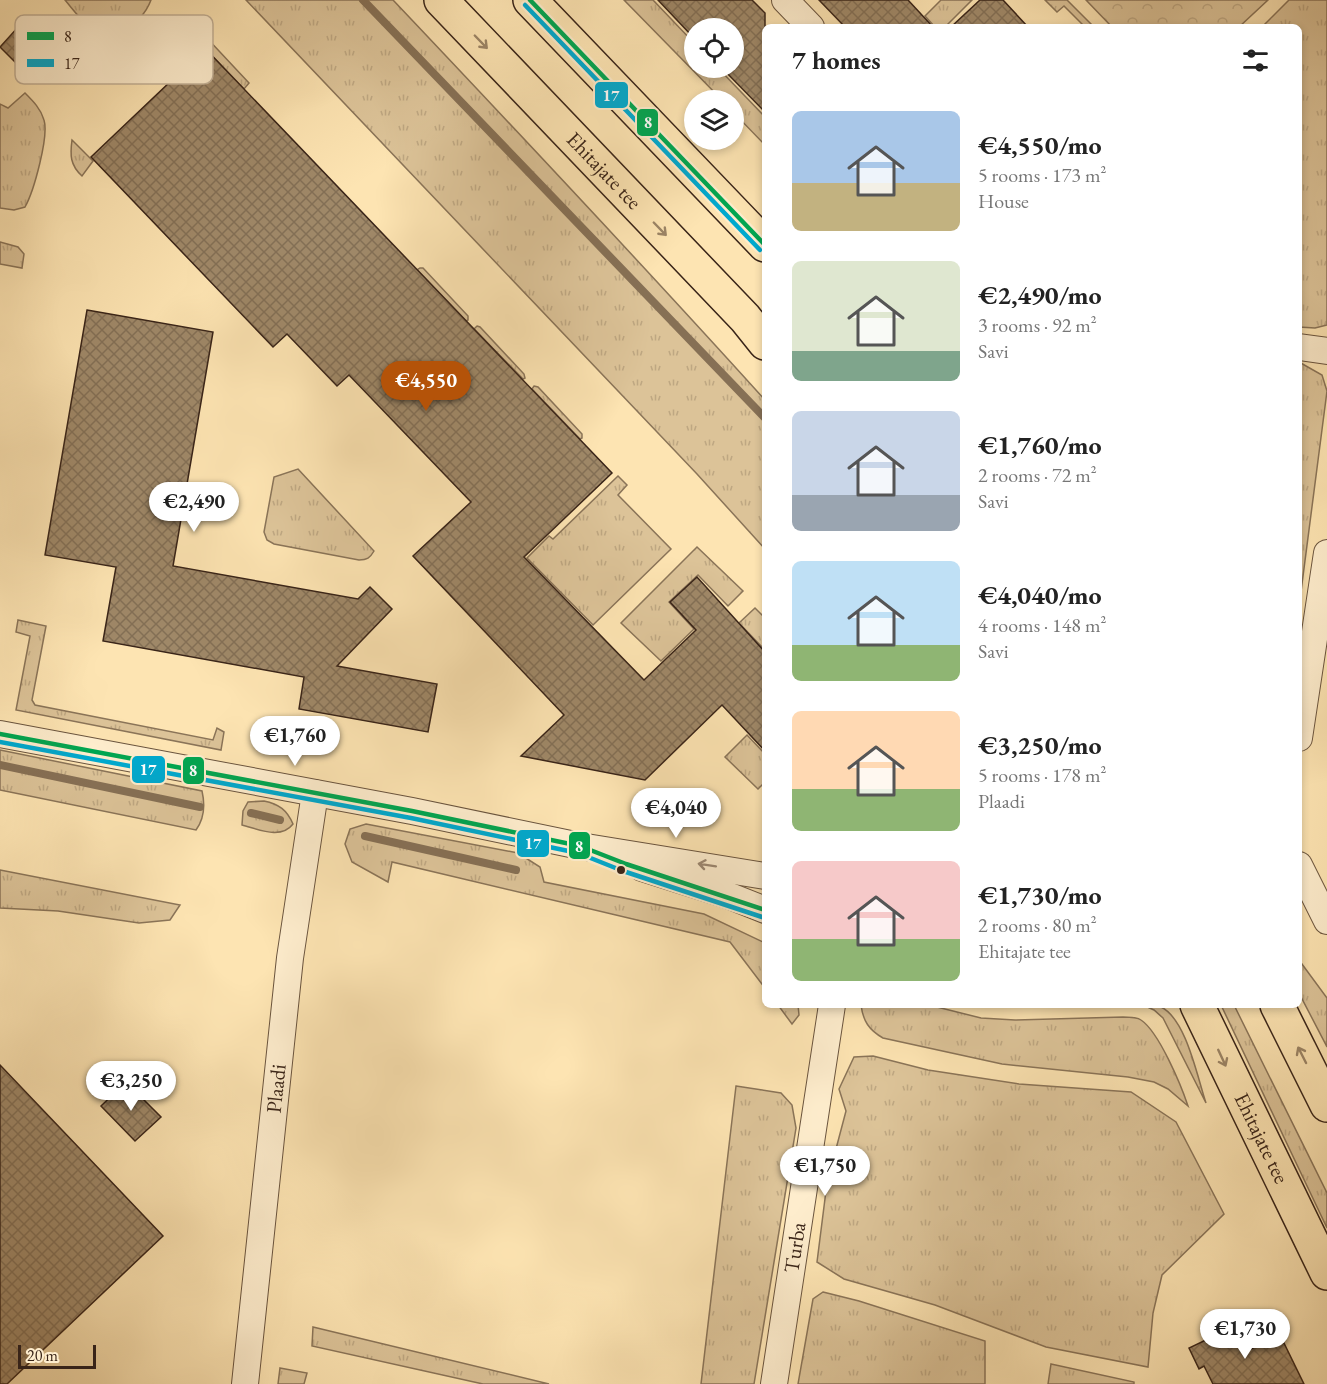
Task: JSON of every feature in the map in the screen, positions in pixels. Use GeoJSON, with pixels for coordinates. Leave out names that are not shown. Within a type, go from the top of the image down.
{"type":"FeatureCollection","features":[{"type":"Feature","properties":{"kind":"highway","name":"Ehitajate tee"},"geometry":{"type":"LineString","coordinates":[[441,0],[737,310],[762,339]]}},
{"type":"Feature","properties":{"kind":"highway"},"geometry":{"type":"LineString","coordinates":[[530,0],[762,242]]}},
{"type":"Feature","properties":{"kind":"highway","name":"Ehitajate tee"},"geometry":{"type":"LineString","coordinates":[[1196,1008],[1327,1273]]}},
{"type":"Feature","properties":{"kind":"highway"},"geometry":{"type":"LineString","coordinates":[[1278,1008],[1327,1105]]}},
{"type":"Feature","properties":{"kind":"street"},"geometry":{"type":"LineString","coordinates":[[785,0],[808,24]]}},
{"type":"Feature","properties":{"kind":"street"},"geometry":{"type":"LineString","coordinates":[[1302,347],[1327,351]]}},
{"type":"Feature","properties":{"kind":"street"},"geometry":{"type":"LineString","coordinates":[[1302,718],[1327,553]]}},
{"type":"Feature","properties":{"kind":"street"},"geometry":{"type":"LineString","coordinates":[[0,734],[412,811],[580,846],[762,876]]}},
{"type":"Feature","properties":{"kind":"street","name":"Plaadi"},"geometry":{"type":"LineString","coordinates":[[245,1384],[290,958],[315,793]]}},
{"type":"Feature","properties":{"kind":"street"},"geometry":{"type":"LineString","coordinates":[[580,846],[606,857],[730,896],[762,909]]}},
{"type":"Feature","properties":{"kind":"street"},"geometry":{"type":"LineString","coordinates":[[1302,872],[1327,921]]}},
{"type":"Feature","properties":{"kind":"street","name":"Turba"},"geometry":{"type":"LineString","coordinates":[[774,1384],[832,1008]]}},
{"type":"Feature","properties":{"kind":"green space"},"geometry":{"type":"Polygon","coordinates":[[[65,0],[151,0],[142,15],[78,15],[65,0]]]}},
{"type":"Feature","properties":{"kind":"green space"},"geometry":{"type":"Polygon","coordinates":[[[246,0],[393,0],[762,397],[762,546],[697,474],[246,0]]]}},
{"type":"Feature","properties":{"kind":"green space"},"geometry":{"type":"Polygon","coordinates":[[[624,0],[653,0],[684,33],[684,61],[624,0]]]}},
{"type":"Feature","properties":{"kind":"green space"},"geometry":{"type":"Polygon","coordinates":[[[941,0],[972,0],[948,24],[932,24],[925,16],[941,0]]]}},
{"type":"Feature","properties":{"kind":"green space"},"geometry":{"type":"Polygon","coordinates":[[[1045,0],[1067,0],[1091,24],[1082,24],[1064,6],[1057,12],[1045,0]]]}},
{"type":"Feature","properties":{"kind":"green space"},"geometry":{"type":"Polygon","coordinates":[[[1086,0],[1268,0],[1242,24],[1109,24],[1086,0]]]}},
{"type":"Feature","properties":{"kind":"green space"},"geometry":{"type":"Polygon","coordinates":[[[1289,0],[1327,0],[1327,325],[1315,328],[1302,327],[1302,24],[1265,24],[1289,0]]]}},
{"type":"Feature","properties":{"kind":"green space"},"geometry":{"type":"Polygon","coordinates":[[[213,45],[249,83],[244,89],[213,57],[213,45]]]}},
{"type":"Feature","properties":{"kind":"green space"},"geometry":{"type":"Polygon","coordinates":[[[700,78],[728,78],[739,90],[712,90],[700,78]]]}},
{"type":"Feature","properties":{"kind":"green space"},"geometry":{"type":"Polygon","coordinates":[[[25,93],[39,109],[44,120],[40,164],[25,207],[14,210],[0,208],[0,104],[8,108],[25,93]]]}},
{"type":"Feature","properties":{"kind":"green space"},"geometry":{"type":"Polygon","coordinates":[[[744,95],[762,114],[762,142],[744,123],[744,95]]]}},
{"type":"Feature","properties":{"kind":"green space"},"geometry":{"type":"Polygon","coordinates":[[[72,140],[93,161],[82,176],[72,160],[72,140]]]}},
{"type":"Feature","properties":{"kind":"green space"},"geometry":{"type":"Polygon","coordinates":[[[0,242],[18,247],[24,254],[22,268],[0,264],[0,242]]]}},
{"type":"Feature","properties":{"kind":"green space"},"geometry":{"type":"Polygon","coordinates":[[[423,268],[468,316],[468,320],[466,321],[417,270],[423,268]]]}},
{"type":"Feature","properties":{"kind":"green space"},"geometry":{"type":"Polygon","coordinates":[[[477,326],[524,374],[525,378],[523,379],[474,329],[477,326]]]}},
{"type":"Feature","properties":{"kind":"green space"},"geometry":{"type":"Polygon","coordinates":[[[1302,364],[1322,375],[1327,391],[1302,584],[1302,364]]]}},
{"type":"Feature","properties":{"kind":"green space"},"geometry":{"type":"Polygon","coordinates":[[[534,386],[538,387],[582,434],[582,438],[580,439],[532,389],[534,386]]]}},
{"type":"Feature","properties":{"kind":"green space"},"geometry":{"type":"Polygon","coordinates":[[[298,469],[374,551],[370,557],[359,560],[274,544],[267,540],[264,532],[274,477],[298,469]]]}},
{"type":"Feature","properties":{"kind":"green space"},"geometry":{"type":"Polygon","coordinates":[[[618,476],[627,485],[618,495],[671,549],[593,625],[527,558],[549,536],[553,539],[618,476]]]}},
{"type":"Feature","properties":{"kind":"green space"},"geometry":{"type":"Polygon","coordinates":[[[697,547],[743,591],[728,606],[698,575],[669,602],[694,629],[661,661],[621,623],[697,547]]]}},
{"type":"Feature","properties":{"kind":"green space"},"geometry":{"type":"Polygon","coordinates":[[[755,608],[762,615],[762,647],[739,623],[755,608]]]}},
{"type":"Feature","properties":{"kind":"green space"},"geometry":{"type":"Polygon","coordinates":[[[18,620],[46,626],[32,700],[35,705],[213,740],[217,728],[224,732],[221,750],[16,710],[30,636],[16,632],[18,620]]]}},
{"type":"Feature","properties":{"kind":"green space"},"geometry":{"type":"Polygon","coordinates":[[[747,735],[762,751],[762,785],[758,789],[725,757],[747,735]]]}},
{"type":"Feature","properties":{"kind":"green space"},"geometry":{"type":"Polygon","coordinates":[[[0,750],[202,791],[204,806],[201,821],[196,830],[0,790],[0,750]]]}},
{"type":"Feature","properties":{"kind":"green space"},"geometry":{"type":"Polygon","coordinates":[[[264,801],[282,808],[293,824],[288,829],[276,832],[262,831],[242,825],[243,811],[248,802],[264,801]]]}},
{"type":"Feature","properties":{"kind":"green space"},"geometry":{"type":"Polygon","coordinates":[[[366,824],[518,853],[540,867],[544,882],[704,914],[762,942],[762,984],[730,942],[392,862],[388,882],[352,862],[345,844],[350,829],[366,824]]]}},
{"type":"Feature","properties":{"kind":"green space"},"geometry":{"type":"Polygon","coordinates":[[[0,870],[180,905],[170,920],[139,923],[58,911],[0,908],[0,870]]]}},
{"type":"Feature","properties":{"kind":"green space"},"geometry":{"type":"Polygon","coordinates":[[[1302,964],[1327,998],[1327,1047],[1302,999],[1302,964]]]}},
{"type":"Feature","properties":{"kind":"green space"},"geometry":{"type":"Polygon","coordinates":[[[780,1008],[798,1008],[799,1015],[792,1024],[780,1008]]]}},
{"type":"Feature","properties":{"kind":"green space"},"geometry":{"type":"Polygon","coordinates":[[[862,1008],[941,1008],[981,1018],[1015,1020],[1137,1018],[1148,1026],[1162,1047],[1188,1106],[1168,1089],[1154,1082],[1128,1077],[1002,1064],[883,1038],[874,1032],[863,1016],[862,1008]]]}},
{"type":"Feature","properties":{"kind":"green space"},"geometry":{"type":"Polygon","coordinates":[[[1150,1008],[1162,1008],[1170,1013],[1177,1023],[1190,1049],[1206,1103],[1163,1018],[1150,1008]]]}},
{"type":"Feature","properties":{"kind":"green space"},"geometry":{"type":"Polygon","coordinates":[[[1222,1008],[1235,1008],[1327,1193],[1327,1228],[1222,1008]]]}},
{"type":"Feature","properties":{"kind":"green space"},"geometry":{"type":"Polygon","coordinates":[[[873,1056],[928,1070],[1019,1084],[1131,1092],[1176,1122],[1224,1214],[1162,1275],[1153,1313],[1148,1367],[1046,1347],[935,1305],[844,1279],[817,1262],[827,1183],[846,1111],[839,1089],[854,1057],[873,1056]]]}},
{"type":"Feature","properties":{"kind":"green space"},"geometry":{"type":"Polygon","coordinates":[[[736,1086],[781,1093],[792,1105],[796,1128],[754,1384],[701,1384],[736,1086]]]}},
{"type":"Feature","properties":{"kind":"green space"},"geometry":{"type":"Polygon","coordinates":[[[823,1292],[859,1301],[985,1341],[985,1384],[798,1384],[813,1299],[823,1292]]]}},
{"type":"Feature","properties":{"kind":"green space"},"geometry":{"type":"Polygon","coordinates":[[[313,1327],[549,1384],[483,1384],[312,1346],[313,1327]]]}},
{"type":"Feature","properties":{"kind":"green space"},"geometry":{"type":"Polygon","coordinates":[[[1051,1364],[1134,1382],[1134,1384],[1048,1384],[1051,1364]]]}},
{"type":"Feature","properties":{"kind":"green space"},"geometry":{"type":"Polygon","coordinates":[[[280,1368],[307,1373],[304,1384],[278,1384],[280,1368]]]}},
{"type":"Feature","properties":{"kind":"building"},"geometry":{"type":"Polygon","coordinates":[[[658,0],[752,0],[765,13],[765,24],[762,24],[762,109],[732,78],[744,78],[744,18],[684,18],[684,27],[658,0]]]}},
{"type":"Feature","properties":{"kind":"building"},"geometry":{"type":"Polygon","coordinates":[[[819,0],[908,0],[930,24],[842,24],[819,0]]]}},
{"type":"Feature","properties":{"kind":"building"},"geometry":{"type":"Polygon","coordinates":[[[980,0],[1003,0],[1025,24],[954,24],[980,0]]]}},
{"type":"Feature","properties":{"kind":"building"},"geometry":{"type":"Polygon","coordinates":[[[15,30],[15,62],[0,47],[15,30]]]}},
{"type":"Feature","properties":{"kind":"building"},"geometry":{"type":"Polygon","coordinates":[[[213,57],[612,473],[524,557],[644,680],[696,630],[670,602],[697,577],[762,649],[762,748],[722,705],[645,780],[521,756],[564,715],[413,556],[471,502],[349,375],[337,386],[287,334],[273,347],[91,157],[168,84],[213,84],[213,57]]]}},
{"type":"Feature","properties":{"kind":"building"},"geometry":{"type":"Polygon","coordinates":[[[87,310],[213,332],[173,566],[358,599],[370,587],[392,609],[337,666],[437,684],[428,732],[299,709],[304,677],[103,641],[116,567],[45,555],[87,310]]]}},
{"type":"Feature","properties":{"kind":"building"},"geometry":{"type":"Polygon","coordinates":[[[0,1065],[163,1236],[7,1384],[0,1384],[0,1065]]]}},
{"type":"Feature","properties":{"kind":"building"},"geometry":{"type":"Polygon","coordinates":[[[126,1082],[161,1117],[135,1141],[101,1106],[126,1082]]]}},
{"type":"Feature","properties":{"kind":"building"},"geometry":{"type":"Polygon","coordinates":[[[1239,1324],[1251,1349],[1280,1335],[1304,1384],[1213,1384],[1204,1366],[1199,1369],[1189,1348],[1239,1324]]]}},
{"type":"Feature","properties":{"kind":"waterway"},"geometry":{"type":"LineString","coordinates":[[363,0],[762,415]]}},
{"type":"Feature","properties":{"kind":"waterway"},"geometry":{"type":"LineString","coordinates":[[0,765],[200,807]]}},
{"type":"Feature","properties":{"kind":"waterway"},"geometry":{"type":"LineString","coordinates":[[251,813],[280,820]]}},
{"type":"Feature","properties":{"kind":"waterway"},"geometry":{"type":"LineString","coordinates":[[365,836],[516,870]]}},
{"type":"Feature","properties":{"kind":"transit line","name":"8"},"geometry":{"type":"LineString","coordinates":[[530,0],[762,242]]}},
{"type":"Feature","properties":{"kind":"transit line","name":"17"},"geometry":{"type":"LineString","coordinates":[[525,5],[760,250]]}},
{"type":"Feature","properties":{"kind":"transit line","name":"8"},"geometry":{"type":"LineString","coordinates":[[0,734],[412,811],[580,846],[626,864],[762,909]]}},
{"type":"Feature","properties":{"kind":"transit line","name":"17"},"geometry":{"type":"LineString","coordinates":[[0,742],[411,818],[578,853],[623,871],[762,917]]}}]}
